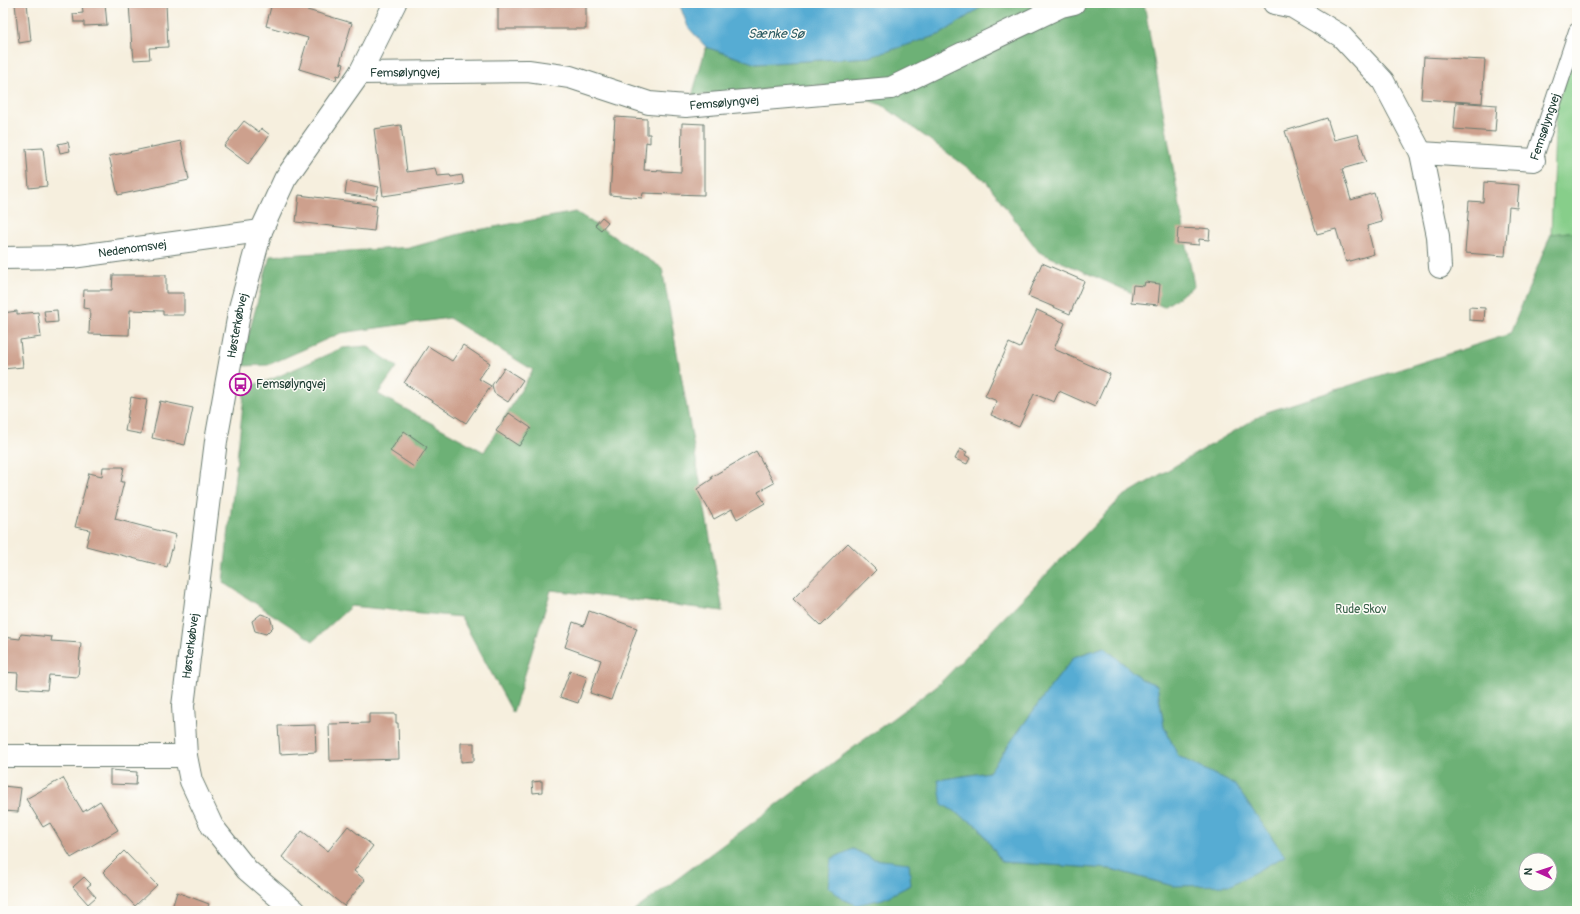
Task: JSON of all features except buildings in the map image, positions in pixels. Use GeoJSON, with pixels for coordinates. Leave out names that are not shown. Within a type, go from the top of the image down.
{"type":"FeatureCollection","features":[{"type":"Feature","properties":{"kind":"street","name":"Høsterkøbvej"},"geometry":{"type":"LineString","coordinates":[[295,911],[247,870],[212,826],[191,781],[186,756],[183,706],[216,441],[240,308],[260,231],[285,179],[360,73],[395,3]]}},
{"type":"Feature","properties":{"kind":"street","name":"Femsølyngvej"},"geometry":{"type":"LineString","coordinates":[[360,73],[528,71],[570,77],[649,103],[686,106],[891,88],[1061,6],[1074,3]]}},
{"type":"Feature","properties":{"kind":"street"},"geometry":{"type":"LineString","coordinates":[[1274,3],[1293,7],[1341,36],[1383,81],[1421,153],[1438,236],[1440,266]]}},
{"type":"Feature","properties":{"kind":"street","name":"Femsølyngvej"},"geometry":{"type":"LineString","coordinates":[[1421,153],[1534,160]]}},
{"type":"Feature","properties":{"kind":"street","name":"Nedenomsvej"},"geometry":{"type":"LineString","coordinates":[[3,258],[72,257],[260,231]]}},
{"type":"Feature","properties":{"kind":"street"},"geometry":{"type":"LineString","coordinates":[[3,756],[186,756]]}},
{"type":"Feature","properties":{"kind":"lane","name":"Femsølyngvej"},"geometry":{"type":"LineString","coordinates":[[1534,160],[1577,31]]}},
{"type":"Feature","properties":{"kind":"green space"},"geometry":{"type":"Polygon","coordinates":[[[987,3],[1144,3],[1194,286],[1164,307],[1039,252],[986,181],[882,105],[822,85],[692,96],[706,47],[756,64],[870,57],[941,34],[987,3]]]}},
{"type":"Feature","properties":{"kind":"green space"},"geometry":{"type":"Polygon","coordinates":[[[1577,51],[1577,231],[1551,234],[1556,105],[1577,51]]]}},
{"type":"Feature","properties":{"kind":"green space"},"geometry":{"type":"Polygon","coordinates":[[[576,212],[662,268],[723,611],[551,590],[513,713],[461,617],[351,606],[313,641],[223,582],[245,387],[270,380],[342,348],[367,346],[397,367],[378,394],[484,452],[533,370],[449,318],[341,333],[268,365],[240,366],[270,256],[413,247],[467,232],[576,212]]]}},
{"type":"Feature","properties":{"kind":"green space","name":"Rude Skov"},"geometry":{"type":"Polygon","coordinates":[[[1577,231],[1577,911],[634,911],[939,684],[1122,497],[1267,412],[1510,334],[1551,234],[1577,231]],[[1104,647],[1074,657],[989,772],[938,780],[978,826],[1002,862],[1111,869],[1173,886],[1235,785],[1178,756],[1164,726],[1157,685],[1141,679],[1104,647]],[[853,849],[831,859],[873,859],[853,849]]]}},
{"type":"Feature","properties":{"kind":"water","name":"Sænke Sø"},"geometry":{"type":"Polygon","coordinates":[[[679,3],[987,3],[941,34],[870,57],[756,64],[706,47],[688,27],[679,3]]]}},
{"type":"Feature","properties":{"kind":"water"},"geometry":{"type":"Polygon","coordinates":[[[1104,647],[1141,679],[1157,685],[1164,726],[1178,756],[1235,785],[1285,856],[1231,885],[1173,886],[1111,869],[1002,862],[978,826],[942,804],[938,780],[989,772],[1074,657],[1104,647]]]}},
{"type":"Feature","properties":{"kind":"water"},"geometry":{"type":"Polygon","coordinates":[[[853,849],[873,859],[909,863],[911,885],[883,899],[856,905],[843,899],[828,887],[831,859],[853,849]]]}},
{"type":"Feature","properties":{"kind":"place","name":"Femsølyngvej"},"geometry":{"type":"Point","coordinates":[240,384]}}]}
